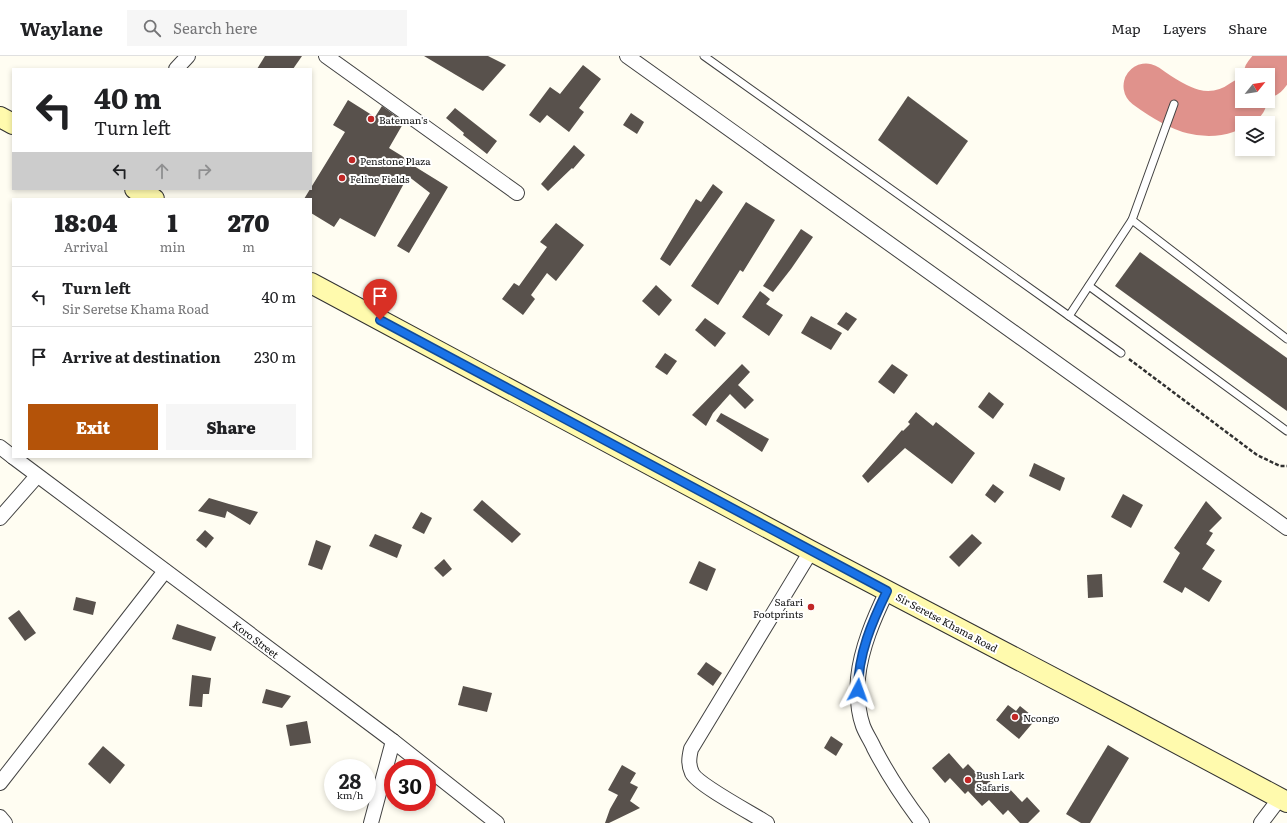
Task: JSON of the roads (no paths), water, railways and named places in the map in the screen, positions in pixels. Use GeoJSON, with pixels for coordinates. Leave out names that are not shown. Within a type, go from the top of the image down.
{"type":"FeatureCollection","features":[{"type":"Feature","properties":{"kind":"main road"},"geometry":{"type":"LineString","coordinates":[[0,117],[12,123]]}},
{"type":"Feature","properties":{"kind":"main road"},"geometry":{"type":"LineString","coordinates":[[137,190],[152,198]]}},
{"type":"Feature","properties":{"kind":"main road","name":"Sir Seretse Khama Road"},"geometry":{"type":"LineString","coordinates":[[312,284],[811,551],[1283,800]]}},
{"type":"Feature","properties":{"kind":"street"},"geometry":{"type":"LineString","coordinates":[[177,68],[188,56]]}},
{"type":"Feature","properties":{"kind":"street"},"geometry":{"type":"LineString","coordinates":[[326,56],[517,193]]}},
{"type":"Feature","properties":{"kind":"street"},"geometry":{"type":"LineString","coordinates":[[627,56],[1287,528]]}},
{"type":"Feature","properties":{"kind":"street","name":"Koro Street"},"geometry":{"type":"LineString","coordinates":[[0,447],[12,456]]}},
{"type":"Feature","properties":{"kind":"street","name":"Koro Street"},"geometry":{"type":"LineString","coordinates":[[14,458],[393,741],[497,823]]}},
{"type":"Feature","properties":{"kind":"street"},"geometry":{"type":"LineString","coordinates":[[0,518],[38,476]]}},
{"type":"Feature","properties":{"kind":"street"},"geometry":{"type":"LineString","coordinates":[[767,823],[705,786],[693,775],[688,763],[691,749],[811,551]]}},
{"type":"Feature","properties":{"kind":"street"},"geometry":{"type":"LineString","coordinates":[[0,783],[165,571]]}},
{"type":"Feature","properties":{"kind":"street"},"geometry":{"type":"LineString","coordinates":[[887,591],[873,619],[866,641],[858,677],[858,702],[863,726],[882,762],[903,799],[922,823]]}},
{"type":"Feature","properties":{"kind":"street"},"geometry":{"type":"LineString","coordinates":[[371,823],[393,741]]}},
{"type":"Feature","properties":{"kind":"street"},"geometry":{"type":"LineString","coordinates":[[1261,823],[1283,800]]}},
{"type":"Feature","properties":{"kind":"street"},"geometry":{"type":"LineString","coordinates":[[0,818],[5,823]]}},
{"type":"Feature","properties":{"kind":"lane"},"geometry":{"type":"LineString","coordinates":[[704,56],[1121,353]]}},
{"type":"Feature","properties":{"kind":"lane"},"geometry":{"type":"LineString","coordinates":[[1069,316],[1132,220],[1174,104]]}},
{"type":"Feature","properties":{"kind":"lane"},"geometry":{"type":"LineString","coordinates":[[1132,220],[1287,339]]}},
{"type":"Feature","properties":{"kind":"lane"},"geometry":{"type":"LineString","coordinates":[[1089,286],[1287,431]]}},
{"type":"Feature","properties":{"kind":"place","name":"Bateman's"},"geometry":{"type":"Point","coordinates":[371,119]}},
{"type":"Feature","properties":{"kind":"place","name":"Penstone Plaza"},"geometry":{"type":"Point","coordinates":[352,160]}},
{"type":"Feature","properties":{"kind":"place","name":"Feline Fields"},"geometry":{"type":"Point","coordinates":[342,178]}},
{"type":"Feature","properties":{"kind":"place","name":"Safari Footprints"},"geometry":{"type":"Point","coordinates":[811,607]}},
{"type":"Feature","properties":{"kind":"place","name":"Ncongo"},"geometry":{"type":"Point","coordinates":[1015,717]}},
{"type":"Feature","properties":{"kind":"place","name":"Bush Lark Safaris"},"geometry":{"type":"Point","coordinates":[968,780]}}]}
